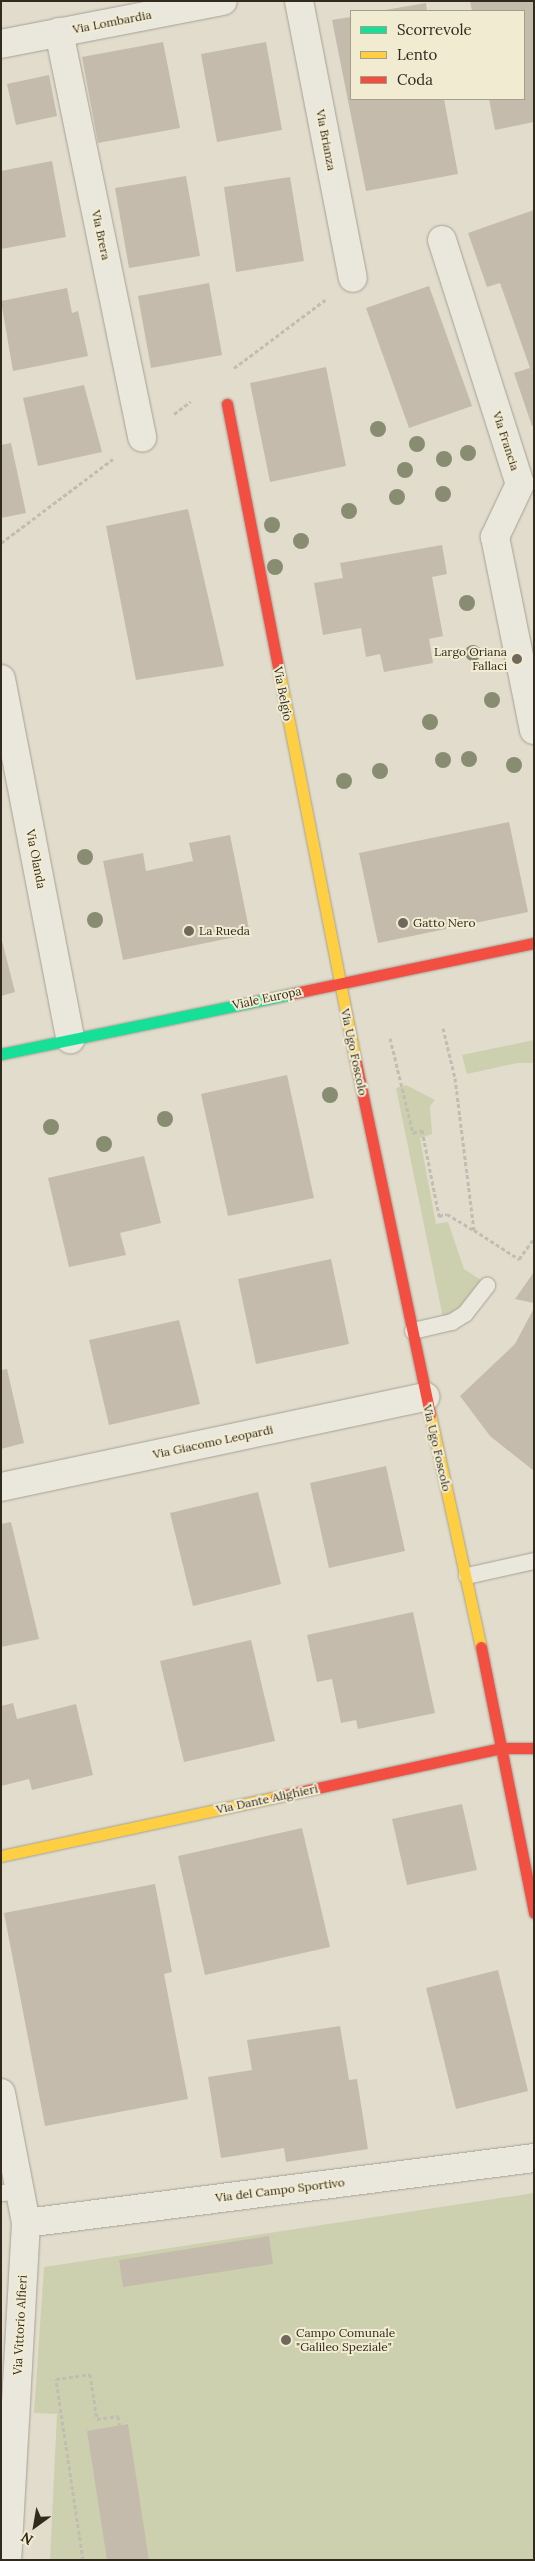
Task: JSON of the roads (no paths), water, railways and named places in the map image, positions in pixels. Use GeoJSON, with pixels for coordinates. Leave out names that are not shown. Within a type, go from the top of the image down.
{"type":"FeatureCollection","features":[{"type":"Feature","properties":{"kind":"street","name":"Via Lombardia"},"geometry":{"type":"LineString","coordinates":[[1,44],[223,1]]}},
{"type":"Feature","properties":{"kind":"street","name":"Via Brianza"},"geometry":{"type":"LineString","coordinates":[[299,1],[353,278]]}},
{"type":"Feature","properties":{"kind":"street","name":"Via Brera"},"geometry":{"type":"LineString","coordinates":[[60,32],[142,438]]}},
{"type":"Feature","properties":{"kind":"street","name":"Via Francia"},"geometry":{"type":"LineString","coordinates":[[442,240],[520,484],[495,537],[534,730]]}},
{"type":"Feature","properties":{"kind":"street","name":"Via Belgio"},"geometry":{"type":"LineString","coordinates":[[227,404],[339,983]]}},
{"type":"Feature","properties":{"kind":"street","name":"Via Olanda"},"geometry":{"type":"LineString","coordinates":[[1,679],[70,1039]]}},
{"type":"Feature","properties":{"kind":"street","name":"Viale Europa"},"geometry":{"type":"LineString","coordinates":[[1,1054],[534,943]]}},
{"type":"Feature","properties":{"kind":"street","name":"Via Ugo Foscolo"},"geometry":{"type":"LineString","coordinates":[[339,983],[426,1397],[467,1576],[534,1913]]}},
{"type":"Feature","properties":{"kind":"street","name":"Via Giacomo Leopardi"},"geometry":{"type":"LineString","coordinates":[[1,1487],[426,1397]]}},
{"type":"Feature","properties":{"kind":"street","name":"Via Dante Alighieri"},"geometry":{"type":"LineString","coordinates":[[1,1856],[501,1748],[534,1748]]}},
{"type":"Feature","properties":{"kind":"street","name":"Via Vittorio Alfieri"},"geometry":{"type":"LineString","coordinates":[[1,2093],[11,2193],[26,2223],[8,2560]]}},
{"type":"Feature","properties":{"kind":"street","name":"Via del Campo Sportivo"},"geometry":{"type":"LineString","coordinates":[[26,2223],[534,2158]]}},
{"type":"Feature","properties":{"kind":"lane"},"geometry":{"type":"LineString","coordinates":[[413,1331],[452,1322],[465,1314],[487,1286]]}},
{"type":"Feature","properties":{"kind":"lane"},"geometry":{"type":"LineString","coordinates":[[467,1576],[534,1561]]}},
{"type":"Feature","properties":{"kind":"place","name":"Largo Oriana Fallaci"},"geometry":{"type":"Point","coordinates":[517,659]}},
{"type":"Feature","properties":{"kind":"place","name":"Gatto Nero"},"geometry":{"type":"Point","coordinates":[403,923]}},
{"type":"Feature","properties":{"kind":"place","name":"La Rueda"},"geometry":{"type":"Point","coordinates":[189,931]}},
{"type":"Feature","properties":{"kind":"place","name":"Campo Comunale \"Galileo Speziale\""},"geometry":{"type":"Point","coordinates":[286,2340]}}]}
